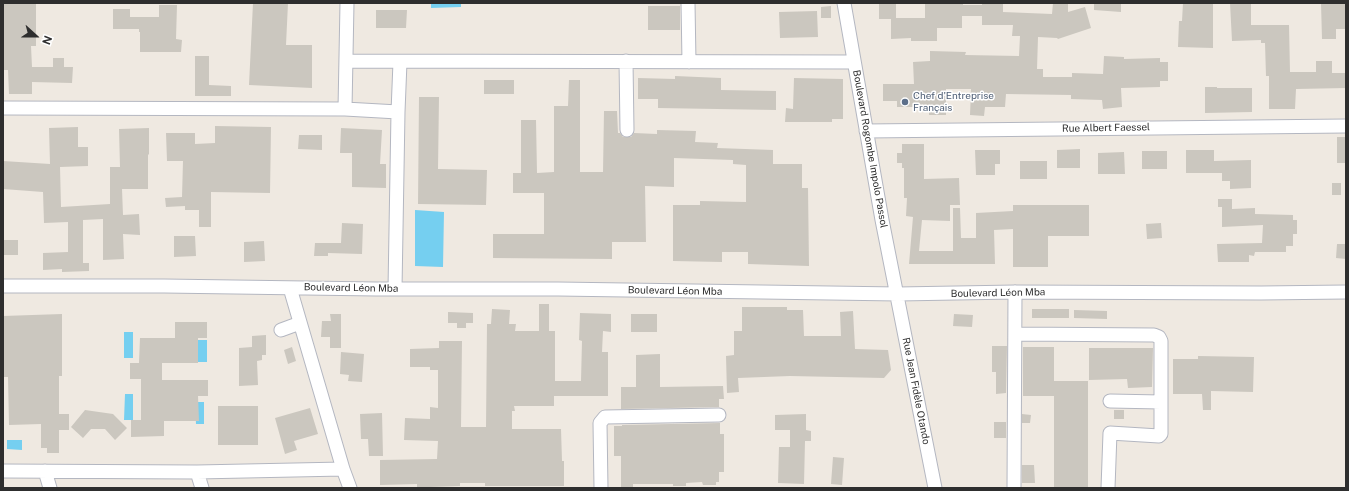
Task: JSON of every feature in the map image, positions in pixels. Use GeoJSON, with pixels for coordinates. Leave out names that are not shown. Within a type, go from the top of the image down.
{"type":"FeatureCollection","features":[{"type":"Feature","properties":{"kind":"street"},"geometry":{"type":"LineString","coordinates":[[345,109],[348,3]]}},
{"type":"Feature","properties":{"kind":"street"},"geometry":{"type":"LineString","coordinates":[[688,3],[689,62]]}},
{"type":"Feature","properties":{"kind":"street","name":"Boulevard Rogombe Impolo Passol"},"geometry":{"type":"LineString","coordinates":[[844,3],[866,131],[898,294]]}},
{"type":"Feature","properties":{"kind":"street"},"geometry":{"type":"LineString","coordinates":[[346,61],[854,62]]}},
{"type":"Feature","properties":{"kind":"street"},"geometry":{"type":"LineString","coordinates":[[395,289],[400,62]]}},
{"type":"Feature","properties":{"kind":"street"},"geometry":{"type":"LineString","coordinates":[[626,62],[627,130]]}},
{"type":"Feature","properties":{"kind":"street"},"geometry":{"type":"LineString","coordinates":[[3,108],[345,109],[398,112]]}},
{"type":"Feature","properties":{"kind":"street","name":"Rue Albert Faessel"},"geometry":{"type":"LineString","coordinates":[[866,131],[1346,126]]}},
{"type":"Feature","properties":{"kind":"street","name":"Boulevard Léon Mba"},"geometry":{"type":"LineString","coordinates":[[3,286],[558,289],[898,294],[1015,292],[1346,292]]}},
{"type":"Feature","properties":{"kind":"street"},"geometry":{"type":"LineString","coordinates":[[290,288],[343,469],[350,488]]}},
{"type":"Feature","properties":{"kind":"street"},"geometry":{"type":"LineString","coordinates":[[1014,488],[1015,292]]}},
{"type":"Feature","properties":{"kind":"street","name":"Rue Jean Fidèle Otando"},"geometry":{"type":"LineString","coordinates":[[898,294],[935,488]]}},
{"type":"Feature","properties":{"kind":"street"},"geometry":{"type":"LineString","coordinates":[[281,330],[300,323]]}},
{"type":"Feature","properties":{"kind":"street"},"geometry":{"type":"LineString","coordinates":[[1015,334],[1154,335],[1159,337],[1161,341],[1162,434],[1159,436],[1110,433],[1108,488]]}},
{"type":"Feature","properties":{"kind":"street"},"geometry":{"type":"LineString","coordinates":[[1110,401],[1161,402]]}},
{"type":"Feature","properties":{"kind":"street"},"geometry":{"type":"LineString","coordinates":[[601,488],[600,423],[605,417],[719,415]]}},
{"type":"Feature","properties":{"kind":"street"},"geometry":{"type":"LineString","coordinates":[[3,471],[197,472],[343,469]]}},
{"type":"Feature","properties":{"kind":"street"},"geometry":{"type":"LineString","coordinates":[[44,471],[50,488]]}},
{"type":"Feature","properties":{"kind":"street"},"geometry":{"type":"LineString","coordinates":[[197,472],[202,488]]}},
{"type":"Feature","properties":{"kind":"water"},"geometry":{"type":"Polygon","coordinates":[[[431,3],[461,3],[461,7],[431,8],[431,3]]]}},
{"type":"Feature","properties":{"kind":"water"},"geometry":{"type":"Polygon","coordinates":[[[415,210],[444,212],[443,267],[415,266],[415,210]]]}},
{"type":"Feature","properties":{"kind":"water"},"geometry":{"type":"Polygon","coordinates":[[[124,332],[133,332],[133,358],[124,358],[124,332]]]}},
{"type":"Feature","properties":{"kind":"water"},"geometry":{"type":"Polygon","coordinates":[[[198,340],[207,340],[207,362],[198,362],[198,340]]]}},
{"type":"Feature","properties":{"kind":"water"},"geometry":{"type":"Polygon","coordinates":[[[125,394],[133,394],[133,420],[124,420],[125,394]]]}},
{"type":"Feature","properties":{"kind":"water"},"geometry":{"type":"Polygon","coordinates":[[[195,402],[204,402],[204,424],[196,424],[195,402]]]}},
{"type":"Feature","properties":{"kind":"water"},"geometry":{"type":"Polygon","coordinates":[[[7,440],[22,440],[22,450],[7,449],[7,440]]]}},
{"type":"Feature","properties":{"kind":"building"},"geometry":{"type":"Polygon","coordinates":[[[36,3],[36,46],[31,46],[32,67],[53,67],[53,58],[64,58],[64,67],[73,67],[72,83],[32,82],[32,94],[9,94],[8,70],[3,70],[3,4],[36,3]]]}},
{"type":"Feature","properties":{"kind":"building"},"geometry":{"type":"Polygon","coordinates":[[[253,3],[288,3],[286,45],[312,45],[312,88],[249,85],[253,3]]]}},
{"type":"Feature","properties":{"kind":"building"},"geometry":{"type":"Polygon","coordinates":[[[879,3],[896,3],[896,18],[925,18],[925,3],[963,3],[963,5],[982,5],[982,3],[1003,3],[1003,12],[1052,14],[1053,3],[1068,3],[1068,12],[1085,7],[1091,28],[1058,39],[1038,37],[1037,69],[1043,69],[1043,77],[1072,77],[1072,73],[1103,74],[1104,56],[1124,57],[1124,59],[1160,58],[1160,62],[1168,62],[1168,81],[1160,81],[1160,87],[1121,88],[1122,107],[1103,109],[1102,100],[1071,99],[1071,95],[1006,94],[1005,107],[985,107],[984,116],[970,115],[971,89],[946,89],[946,115],[929,115],[929,107],[897,107],[897,101],[883,101],[883,84],[914,84],[913,62],[930,61],[930,51],[966,52],[965,55],[1019,56],[1020,36],[1012,36],[1013,25],[982,25],[982,16],[962,16],[962,28],[937,28],[937,41],[911,41],[911,38],[891,39],[891,19],[879,19],[879,3]]]}},
{"type":"Feature","properties":{"kind":"building"},"geometry":{"type":"Polygon","coordinates":[[[1094,3],[1121,3],[1121,12],[1094,10],[1094,3]]]}},
{"type":"Feature","properties":{"kind":"building"},"geometry":{"type":"Polygon","coordinates":[[[1183,3],[1213,3],[1213,48],[1178,47],[1179,21],[1182,21],[1183,3]]]}},
{"type":"Feature","properties":{"kind":"building"},"geometry":{"type":"Polygon","coordinates":[[[1230,3],[1251,3],[1251,25],[1289,25],[1290,72],[1316,72],[1316,61],[1332,61],[1332,73],[1346,73],[1346,88],[1296,89],[1295,109],[1269,109],[1269,76],[1266,76],[1265,43],[1261,43],[1261,40],[1232,41],[1230,3]]]}},
{"type":"Feature","properties":{"kind":"building"},"geometry":{"type":"Polygon","coordinates":[[[1321,3],[1346,3],[1346,29],[1336,29],[1336,39],[1322,39],[1321,3]]]}},
{"type":"Feature","properties":{"kind":"building"},"geometry":{"type":"Polygon","coordinates":[[[159,5],[177,5],[176,39],[182,40],[181,52],[140,52],[139,29],[113,29],[113,9],[130,9],[130,17],[159,17],[159,5]]]}},
{"type":"Feature","properties":{"kind":"building"},"geometry":{"type":"Polygon","coordinates":[[[648,6],[680,6],[680,30],[648,30],[648,6]]]}},
{"type":"Feature","properties":{"kind":"building"},"geometry":{"type":"Polygon","coordinates":[[[831,6],[831,18],[821,18],[821,7],[831,6]]]}},
{"type":"Feature","properties":{"kind":"building"},"geometry":{"type":"Polygon","coordinates":[[[376,10],[407,10],[406,28],[376,28],[376,10]]]}},
{"type":"Feature","properties":{"kind":"building"},"geometry":{"type":"Polygon","coordinates":[[[817,11],[818,37],[780,38],[779,12],[817,11]]]}},
{"type":"Feature","properties":{"kind":"building"},"geometry":{"type":"Polygon","coordinates":[[[195,56],[209,56],[209,85],[231,86],[231,96],[195,96],[195,56]]]}},
{"type":"Feature","properties":{"kind":"building"},"geometry":{"type":"Polygon","coordinates":[[[675,76],[721,78],[721,90],[776,91],[776,110],[658,108],[658,99],[638,99],[638,78],[675,79],[675,76]]]}},
{"type":"Feature","properties":{"kind":"building"},"geometry":{"type":"Polygon","coordinates":[[[794,78],[843,79],[843,119],[832,119],[832,122],[785,122],[786,108],[793,109],[794,78]]]}},
{"type":"Feature","properties":{"kind":"building"},"geometry":{"type":"Polygon","coordinates":[[[484,80],[514,80],[514,94],[484,94],[484,80]]]}},
{"type":"Feature","properties":{"kind":"building"},"geometry":{"type":"Polygon","coordinates":[[[569,80],[580,80],[580,172],[603,172],[604,111],[617,111],[618,133],[620,133],[623,137],[631,137],[634,133],[657,134],[657,130],[696,131],[695,142],[718,143],[717,148],[773,150],[773,164],[802,164],[802,188],[808,188],[809,266],[748,264],[748,252],[722,252],[722,262],[673,261],[673,205],[700,205],[700,201],[746,202],[746,165],[733,164],[733,160],[674,158],[674,187],[645,186],[646,242],[612,242],[612,259],[493,258],[493,234],[544,234],[544,193],[513,193],[513,173],[521,173],[521,120],[536,120],[537,173],[554,172],[554,106],[568,106],[569,80]]]}},
{"type":"Feature","properties":{"kind":"building"},"geometry":{"type":"Polygon","coordinates":[[[1205,87],[1252,88],[1252,112],[1205,113],[1205,87]]]}},
{"type":"Feature","properties":{"kind":"building"},"geometry":{"type":"Polygon","coordinates":[[[419,97],[439,97],[438,169],[487,170],[486,205],[418,204],[419,97]]]}},
{"type":"Feature","properties":{"kind":"building"},"geometry":{"type":"Polygon","coordinates":[[[215,126],[271,127],[270,193],[211,192],[211,227],[199,227],[199,210],[185,210],[185,206],[166,207],[165,198],[182,197],[183,161],[167,161],[166,133],[195,133],[195,144],[215,143],[215,126]]]}},
{"type":"Feature","properties":{"kind":"building"},"geometry":{"type":"Polygon","coordinates":[[[78,127],[78,147],[88,147],[88,166],[60,167],[61,207],[110,204],[110,167],[120,167],[119,129],[149,128],[148,189],[122,189],[123,215],[139,214],[140,235],[123,234],[124,259],[103,260],[103,219],[83,220],[83,263],[89,263],[89,271],[62,272],[62,269],[43,270],[43,253],[68,252],[68,222],[44,223],[43,192],[3,189],[3,161],[50,164],[49,128],[78,127]]]}},
{"type":"Feature","properties":{"kind":"building"},"geometry":{"type":"Polygon","coordinates":[[[341,128],[382,130],[380,164],[386,164],[386,188],[352,187],[352,153],[340,153],[341,128]]]}},
{"type":"Feature","properties":{"kind":"building"},"geometry":{"type":"Polygon","coordinates":[[[299,135],[322,135],[322,150],[298,149],[299,135]]]}},
{"type":"Feature","properties":{"kind":"building"},"geometry":{"type":"Polygon","coordinates":[[[1337,137],[1346,137],[1346,163],[1337,163],[1337,137]]]}},
{"type":"Feature","properties":{"kind":"building"},"geometry":{"type":"Polygon","coordinates":[[[902,144],[924,144],[924,179],[959,178],[960,205],[950,205],[950,221],[922,220],[919,251],[953,251],[953,208],[960,208],[961,238],[976,238],[976,213],[1013,211],[1013,205],[1089,205],[1089,236],[1048,236],[1048,267],[1013,267],[1013,229],[994,230],[995,264],[909,264],[913,217],[906,216],[907,198],[904,198],[904,168],[902,168],[902,163],[897,163],[897,153],[902,153],[902,144]]]}},
{"type":"Feature","properties":{"kind":"building"},"geometry":{"type":"Polygon","coordinates":[[[1080,149],[1080,168],[1057,168],[1057,150],[1080,149]]]}},
{"type":"Feature","properties":{"kind":"building"},"geometry":{"type":"Polygon","coordinates":[[[975,150],[1000,150],[1000,164],[995,164],[995,175],[976,175],[975,150]]]}},
{"type":"Feature","properties":{"kind":"building"},"geometry":{"type":"Polygon","coordinates":[[[1186,150],[1214,150],[1214,161],[1251,160],[1251,188],[1230,189],[1230,181],[1222,181],[1222,173],[1186,173],[1186,150]]]}},
{"type":"Feature","properties":{"kind":"building"},"geometry":{"type":"Polygon","coordinates":[[[1142,151],[1167,151],[1167,169],[1142,169],[1142,151]]]}},
{"type":"Feature","properties":{"kind":"building"},"geometry":{"type":"Polygon","coordinates":[[[1124,152],[1125,174],[1098,174],[1098,153],[1124,152]]]}},
{"type":"Feature","properties":{"kind":"building"},"geometry":{"type":"Polygon","coordinates":[[[1020,161],[1047,161],[1047,179],[1020,179],[1020,161]]]}},
{"type":"Feature","properties":{"kind":"building"},"geometry":{"type":"Polygon","coordinates":[[[1332,183],[1341,183],[1341,195],[1332,195],[1332,183]]]}},
{"type":"Feature","properties":{"kind":"building"},"geometry":{"type":"Polygon","coordinates":[[[1218,199],[1232,199],[1232,209],[1255,208],[1255,214],[1293,215],[1293,220],[1297,220],[1297,234],[1293,234],[1293,246],[1286,246],[1286,252],[1255,252],[1254,256],[1249,255],[1249,262],[1218,262],[1217,244],[1262,243],[1263,225],[1222,227],[1222,207],[1218,207],[1218,199]]]}},
{"type":"Feature","properties":{"kind":"building"},"geometry":{"type":"Polygon","coordinates":[[[342,223],[363,224],[362,254],[328,253],[328,256],[314,256],[315,243],[341,243],[342,223]]]}},
{"type":"Feature","properties":{"kind":"building"},"geometry":{"type":"Polygon","coordinates":[[[1161,223],[1162,238],[1147,239],[1146,224],[1161,223]]]}},
{"type":"Feature","properties":{"kind":"building"},"geometry":{"type":"Polygon","coordinates":[[[174,236],[195,236],[196,256],[174,257],[174,236]]]}},
{"type":"Feature","properties":{"kind":"building"},"geometry":{"type":"Polygon","coordinates":[[[3,240],[18,240],[18,255],[3,255],[3,240]]]}},
{"type":"Feature","properties":{"kind":"building"},"geometry":{"type":"Polygon","coordinates":[[[264,241],[265,261],[244,262],[244,242],[264,241]]]}},
{"type":"Feature","properties":{"kind":"building"},"geometry":{"type":"Polygon","coordinates":[[[1337,244],[1346,244],[1346,259],[1336,258],[1337,244]]]}},
{"type":"Feature","properties":{"kind":"building"},"geometry":{"type":"Polygon","coordinates":[[[539,304],[549,304],[549,331],[555,331],[555,381],[581,381],[582,341],[579,340],[580,313],[611,314],[611,332],[603,331],[602,352],[608,352],[608,396],[554,396],[554,406],[514,406],[515,411],[512,411],[512,429],[561,429],[562,461],[564,461],[564,486],[485,486],[485,483],[460,483],[460,486],[430,487],[417,487],[417,484],[380,485],[380,460],[437,459],[438,441],[404,440],[405,418],[430,419],[430,407],[438,408],[438,370],[430,370],[430,367],[410,367],[410,349],[439,348],[439,341],[462,341],[461,427],[486,427],[487,324],[491,324],[492,309],[510,310],[509,324],[516,324],[515,331],[539,331],[539,304]]]}},
{"type":"Feature","properties":{"kind":"building"},"geometry":{"type":"Polygon","coordinates":[[[742,307],[787,307],[787,310],[803,310],[804,336],[841,336],[840,312],[853,311],[855,349],[888,350],[891,370],[884,378],[790,376],[738,378],[739,392],[727,393],[726,356],[734,355],[734,331],[742,331],[742,307]]]}},
{"type":"Feature","properties":{"kind":"building"},"geometry":{"type":"Polygon","coordinates":[[[1032,309],[1069,309],[1069,318],[1032,318],[1032,309]]]}},
{"type":"Feature","properties":{"kind":"building"},"geometry":{"type":"Polygon","coordinates":[[[1074,310],[1107,311],[1107,319],[1074,318],[1074,310]]]}},
{"type":"Feature","properties":{"kind":"building"},"geometry":{"type":"Polygon","coordinates":[[[448,312],[473,313],[473,323],[466,323],[466,328],[457,328],[457,323],[448,323],[448,312]]]}},
{"type":"Feature","properties":{"kind":"building"},"geometry":{"type":"Polygon","coordinates":[[[62,314],[62,376],[59,376],[59,414],[69,414],[69,430],[59,430],[59,453],[47,453],[47,448],[41,448],[41,424],[9,425],[8,377],[3,377],[3,316],[62,314]]]}},
{"type":"Feature","properties":{"kind":"building"},"geometry":{"type":"Polygon","coordinates":[[[330,314],[341,314],[341,348],[330,348],[330,337],[321,337],[322,321],[331,321],[330,314]]]}},
{"type":"Feature","properties":{"kind":"building"},"geometry":{"type":"Polygon","coordinates":[[[631,314],[657,314],[657,332],[631,332],[631,314]]]}},
{"type":"Feature","properties":{"kind":"building"},"geometry":{"type":"Polygon","coordinates":[[[954,314],[973,315],[972,327],[953,326],[954,314]]]}},
{"type":"Feature","properties":{"kind":"building"},"geometry":{"type":"Polygon","coordinates":[[[175,322],[207,322],[207,338],[198,338],[198,363],[162,363],[162,380],[208,380],[208,396],[198,396],[199,421],[164,421],[164,436],[131,437],[131,420],[141,420],[141,379],[130,379],[130,363],[139,363],[140,338],[175,338],[175,322]]]}},
{"type":"Feature","properties":{"kind":"building"},"geometry":{"type":"Polygon","coordinates":[[[266,335],[266,355],[262,355],[262,360],[257,361],[258,385],[239,386],[239,348],[252,347],[252,336],[266,335]]]}},
{"type":"Feature","properties":{"kind":"building"},"geometry":{"type":"Polygon","coordinates":[[[992,346],[1007,346],[1006,393],[996,394],[996,372],[992,372],[992,346]]]}},
{"type":"Feature","properties":{"kind":"building"},"geometry":{"type":"Polygon","coordinates":[[[292,347],[296,361],[288,364],[284,350],[292,347]]]}},
{"type":"Feature","properties":{"kind":"building"},"geometry":{"type":"Polygon","coordinates":[[[1023,347],[1054,347],[1054,381],[1088,381],[1088,488],[1054,488],[1054,396],[1023,396],[1023,347]]]}},
{"type":"Feature","properties":{"kind":"building"},"geometry":{"type":"Polygon","coordinates":[[[1089,348],[1153,348],[1152,387],[1128,388],[1127,379],[1089,380],[1089,348]]]}},
{"type":"Feature","properties":{"kind":"building"},"geometry":{"type":"Polygon","coordinates":[[[341,352],[364,354],[362,382],[348,381],[349,375],[340,374],[341,352]]]}},
{"type":"Feature","properties":{"kind":"building"},"geometry":{"type":"Polygon","coordinates":[[[660,354],[660,387],[723,386],[724,399],[719,399],[719,407],[621,409],[621,387],[636,387],[636,355],[660,354]]]}},
{"type":"Feature","properties":{"kind":"building"},"geometry":{"type":"Polygon","coordinates":[[[1198,356],[1254,357],[1253,392],[1211,391],[1211,410],[1203,410],[1202,394],[1173,394],[1173,359],[1198,359],[1198,356]]]}},
{"type":"Feature","properties":{"kind":"building"},"geometry":{"type":"Polygon","coordinates":[[[218,406],[258,406],[258,445],[218,445],[218,406]]]}},
{"type":"Feature","properties":{"kind":"building"},"geometry":{"type":"Polygon","coordinates":[[[310,408],[318,434],[294,441],[297,450],[285,454],[275,418],[310,408]]]}},
{"type":"Feature","properties":{"kind":"building"},"geometry":{"type":"Polygon","coordinates":[[[85,410],[113,414],[127,428],[115,440],[105,429],[91,429],[83,438],[71,427],[85,410]]]}},
{"type":"Feature","properties":{"kind":"building"},"geometry":{"type":"Polygon","coordinates":[[[1114,410],[1124,410],[1124,419],[1114,419],[1114,410]]]}},
{"type":"Feature","properties":{"kind":"building"},"geometry":{"type":"Polygon","coordinates":[[[382,413],[383,456],[369,456],[368,439],[361,439],[360,414],[382,413]]]}},
{"type":"Feature","properties":{"kind":"building"},"geometry":{"type":"Polygon","coordinates":[[[806,414],[806,430],[811,431],[811,441],[805,441],[804,484],[778,483],[779,447],[790,447],[790,430],[775,430],[775,415],[806,414]]]}},
{"type":"Feature","properties":{"kind":"building"},"geometry":{"type":"Polygon","coordinates":[[[1022,414],[1031,415],[1030,423],[1022,423],[1022,414]]]}},
{"type":"Feature","properties":{"kind":"building"},"geometry":{"type":"Polygon","coordinates":[[[994,422],[1006,422],[1006,438],[994,438],[994,422]]]}},
{"type":"Feature","properties":{"kind":"building"},"geometry":{"type":"Polygon","coordinates":[[[720,423],[720,434],[724,434],[724,472],[719,472],[719,482],[716,482],[716,485],[703,485],[702,482],[686,483],[686,486],[673,486],[673,484],[633,484],[633,487],[621,487],[621,456],[614,456],[614,426],[720,423]]]}},
{"type":"Feature","properties":{"kind":"building"},"geometry":{"type":"Polygon","coordinates":[[[833,457],[844,458],[842,485],[831,484],[833,457]]]}},
{"type":"Feature","properties":{"kind":"building"},"geometry":{"type":"Polygon","coordinates":[[[1022,465],[1034,465],[1035,483],[1022,483],[1022,465]]]}},
{"type":"Feature","properties":{"kind":"place","name":"Chef d'Entreprise Français"},"geometry":{"type":"Point","coordinates":[905,102]}}]}
